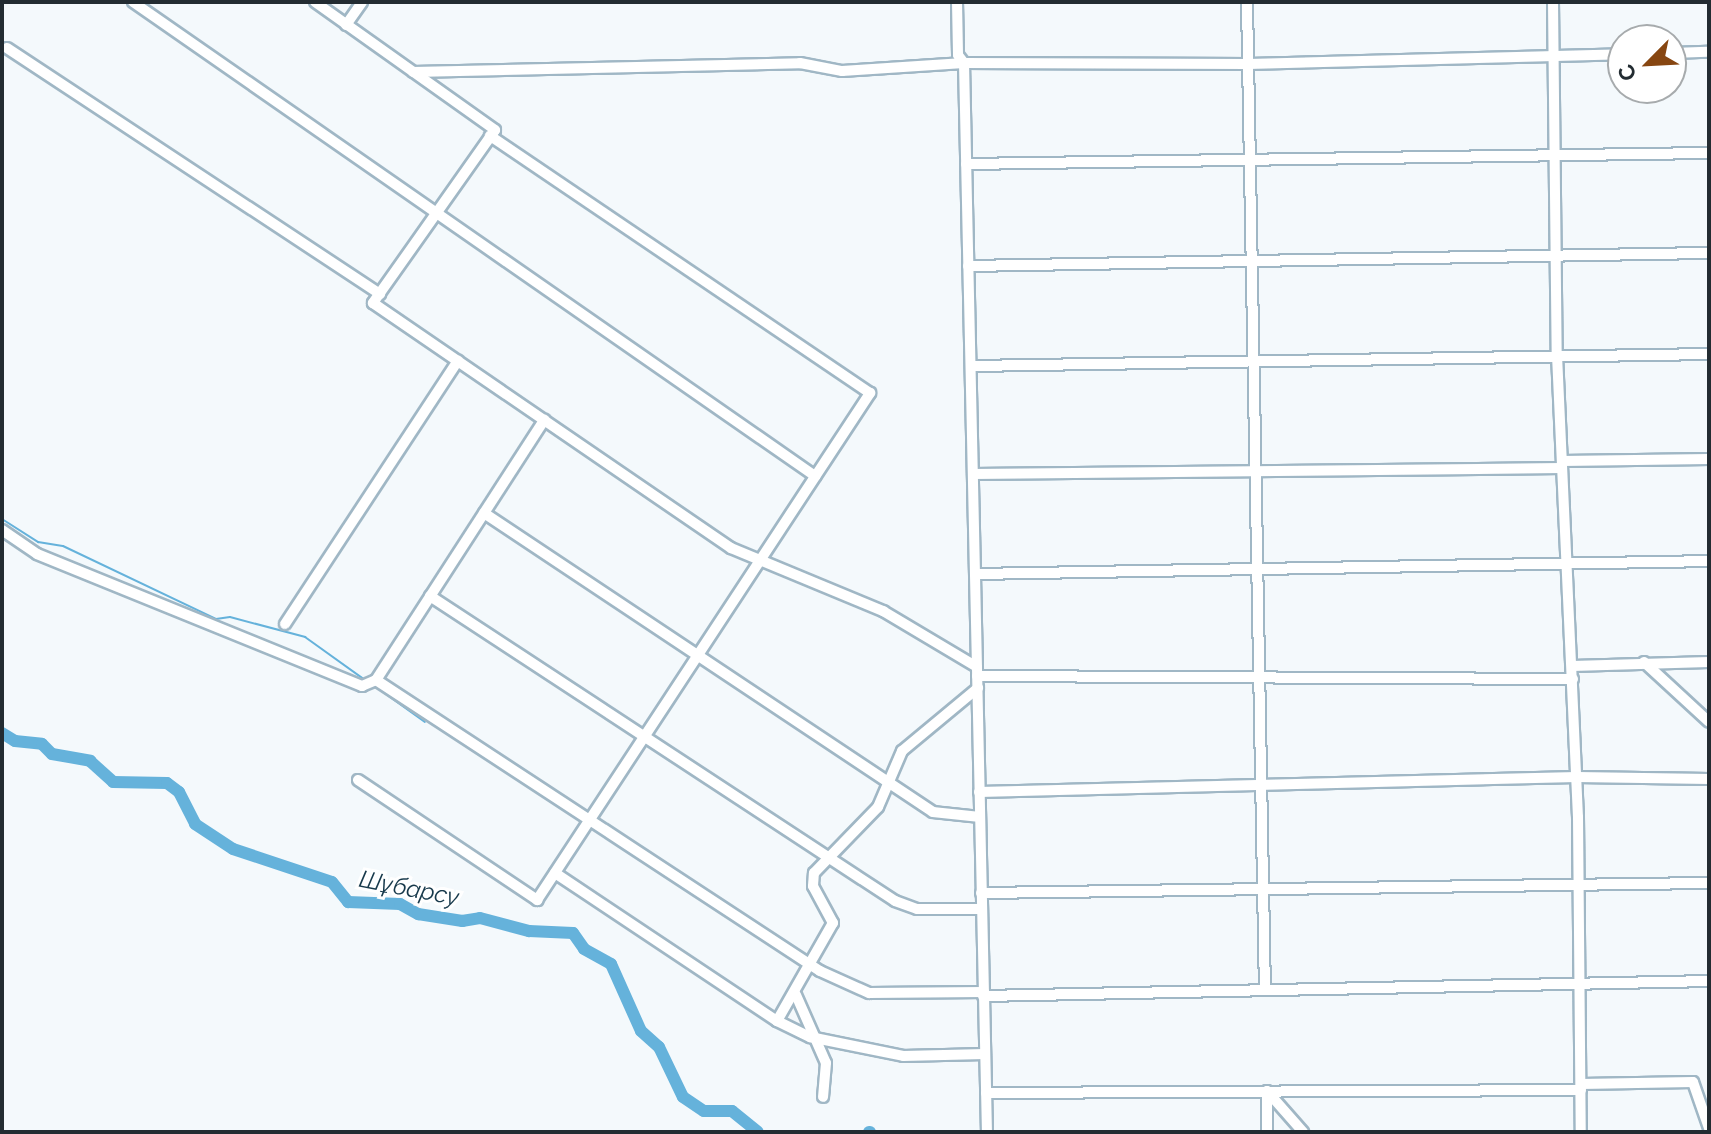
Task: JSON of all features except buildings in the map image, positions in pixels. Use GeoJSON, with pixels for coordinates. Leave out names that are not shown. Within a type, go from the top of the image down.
{"type":"FeatureCollection","features":[{"type":"Feature","properties":{"kind":"street"},"geometry":{"type":"LineString","coordinates":[[133,2],[815,476]]}},
{"type":"Feature","properties":{"kind":"street"},"geometry":{"type":"LineString","coordinates":[[315,2],[495,130],[373,303],[758,562],[883,611],[977,677],[1573,679]]}},
{"type":"Feature","properties":{"kind":"street"},"geometry":{"type":"LineString","coordinates":[[346,25],[362,2]]}},
{"type":"Feature","properties":{"kind":"street"},"geometry":{"type":"LineString","coordinates":[[957,2],[958,55],[964,63],[987,1132]]}},
{"type":"Feature","properties":{"kind":"street"},"geometry":{"type":"LineString","coordinates":[[1247,2],[1251,362],[1265,989]]}},
{"type":"Feature","properties":{"kind":"street"},"geometry":{"type":"LineString","coordinates":[[1553,2],[1557,355],[1577,777],[1581,1132]]}},
{"type":"Feature","properties":{"kind":"street"},"geometry":{"type":"LineString","coordinates":[[7,48],[380,294]]}},
{"type":"Feature","properties":{"kind":"street"},"geometry":{"type":"LineString","coordinates":[[1687,53],[1709,52]]}},
{"type":"Feature","properties":{"kind":"street"},"geometry":{"type":"LineString","coordinates":[[413,72],[800,63],[842,71],[964,63],[1248,64],[1607,54]]}},
{"type":"Feature","properties":{"kind":"street"},"geometry":{"type":"LineString","coordinates":[[358,780],[537,900],[870,393],[490,136]]}},
{"type":"Feature","properties":{"kind":"street"},"geometry":{"type":"LineString","coordinates":[[966,164],[1709,153]]}},
{"type":"Feature","properties":{"kind":"street"},"geometry":{"type":"LineString","coordinates":[[968,266],[1557,259],[1709,253]]}},
{"type":"Feature","properties":{"kind":"street"},"geometry":{"type":"LineString","coordinates":[[971,366],[1709,354]]}},
{"type":"Feature","properties":{"kind":"street"},"geometry":{"type":"LineString","coordinates":[[285,624],[458,361]]}},
{"type":"Feature","properties":{"kind":"street"},"geometry":{"type":"LineString","coordinates":[[2,530],[37,554],[362,686],[376,680],[544,420]]}},
{"type":"Feature","properties":{"kind":"street"},"geometry":{"type":"LineString","coordinates":[[973,474],[1562,465],[1709,459]]}},
{"type":"Feature","properties":{"kind":"street"},"geometry":{"type":"LineString","coordinates":[[484,513],[933,812],[980,817]]}},
{"type":"Feature","properties":{"kind":"street"},"geometry":{"type":"LineString","coordinates":[[975,574],[1709,561]]}},
{"type":"Feature","properties":{"kind":"street"},"geometry":{"type":"LineString","coordinates":[[430,596],[825,857],[908,908],[981,909]]}},
{"type":"Feature","properties":{"kind":"street"},"geometry":{"type":"LineString","coordinates":[[1644,662],[1709,722]]}},
{"type":"Feature","properties":{"kind":"street"},"geometry":{"type":"LineString","coordinates":[[1572,666],[1709,662]]}},
{"type":"Feature","properties":{"kind":"street"},"geometry":{"type":"LineString","coordinates":[[777,1021],[796,995],[833,923],[813,886],[814,873],[825,857],[878,807],[902,751],[977,677]]}},
{"type":"Feature","properties":{"kind":"street"},"geometry":{"type":"LineString","coordinates":[[376,680],[588,822],[812,966],[869,993],[984,994],[1709,981]]}},
{"type":"Feature","properties":{"kind":"street"},"geometry":{"type":"LineString","coordinates":[[979,792],[1577,777],[1709,779]]}},
{"type":"Feature","properties":{"kind":"street"},"geometry":{"type":"LineString","coordinates":[[555,873],[777,1021],[816,1039],[903,1056],[985,1054]]}},
{"type":"Feature","properties":{"kind":"street"},"geometry":{"type":"LineString","coordinates":[[981,893],[1579,881],[1709,883]]}},
{"type":"Feature","properties":{"kind":"street"},"geometry":{"type":"LineString","coordinates":[[796,995],[816,1039],[828,1078],[823,1097]]}},
{"type":"Feature","properties":{"kind":"street"},"geometry":{"type":"LineString","coordinates":[[986,1093],[1581,1087],[1693,1082],[1709,1128]]}},
{"type":"Feature","properties":{"kind":"street"},"geometry":{"type":"LineString","coordinates":[[1267,1091],[1267,1132]]}},
{"type":"Feature","properties":{"kind":"street"},"geometry":{"type":"LineString","coordinates":[[1267,1091],[1303,1132]]}},
{"type":"Feature","properties":{"kind":"waterway"},"geometry":{"type":"LineString","coordinates":[[2,519],[38,542],[63,546],[216,619],[230,617],[305,637],[365,680]]}},
{"type":"Feature","properties":{"kind":"waterway"},"geometry":{"type":"LineString","coordinates":[[376,687],[425,722]]}},
{"type":"Feature","properties":{"kind":"waterway","name":"Шұбарсу"},"geometry":{"type":"LineString","coordinates":[[2,733],[15,741],[42,744],[52,754],[90,761],[113,782],[167,783],[179,792],[195,824],[233,849],[332,882],[348,902],[400,904],[418,914],[462,921],[480,918],[529,931],[573,933],[584,949],[611,964],[641,1031],[659,1047],[683,1097],[704,1111],[732,1111],[758,1132]]}}]}
